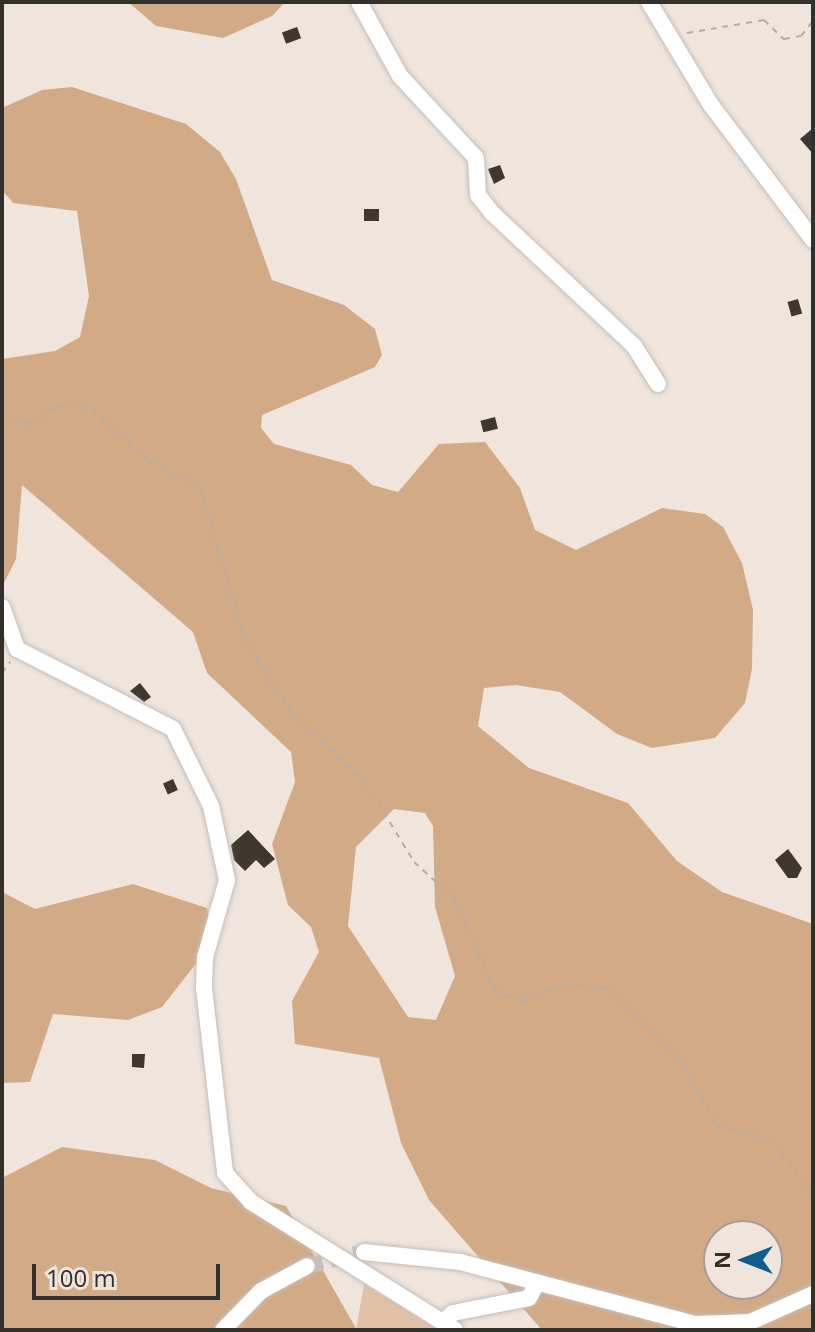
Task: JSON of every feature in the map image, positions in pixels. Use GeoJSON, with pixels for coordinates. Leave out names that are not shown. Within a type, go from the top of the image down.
{"type":"FeatureCollection","features":[{"type":"Feature","properties":{"kind":"street"},"geometry":{"type":"LineString","coordinates":[[359,2],[400,76],[476,158],[478,195],[492,213],[634,346],[658,384]]}},
{"type":"Feature","properties":{"kind":"street"},"geometry":{"type":"LineString","coordinates":[[649,2],[668,36],[813,240]]}},
{"type":"Feature","properties":{"kind":"street"},"geometry":{"type":"LineString","coordinates":[[2,607],[17,649],[173,729],[211,806],[227,880],[205,957],[204,988],[225,1173],[251,1202],[450,1326],[453,1313],[529,1298],[537,1283]]}},
{"type":"Feature","properties":{"kind":"street"},"geometry":{"type":"LineString","coordinates":[[364,1252],[411,1252],[695,1324],[750,1322],[813,1294]]}},
{"type":"Feature","properties":{"kind":"street"},"geometry":{"type":"LineString","coordinates":[[223,1330],[261,1291],[307,1266]]}},
{"type":"Feature","properties":{"kind":"path"},"geometry":{"type":"LineString","coordinates":[[668,36],[764,20],[784,39],[801,36],[813,21]]}},
{"type":"Feature","properties":{"kind":"path"},"geometry":{"type":"LineString","coordinates":[[2,420],[30,424],[57,406],[92,409],[150,462],[200,487],[244,636],[293,716],[365,781],[414,862],[454,898],[495,991],[523,1001],[565,984],[607,989],[678,1055],[716,1125],[774,1142],[813,1196]]}},
{"type":"Feature","properties":{"kind":"shaded area"},"geometry":{"type":"Polygon","coordinates":[[[128,2],[285,2],[272,16],[223,38],[156,26],[128,2]]]}},
{"type":"Feature","properties":{"kind":"shaded area"},"geometry":{"type":"Polygon","coordinates":[[[72,87],[186,124],[220,152],[236,179],[272,280],[344,305],[375,329],[382,355],[375,367],[262,415],[261,428],[274,444],[351,465],[372,485],[398,492],[439,444],[485,442],[520,488],[535,530],[576,550],[662,508],[705,514],[723,527],[742,563],[753,610],[752,669],[745,703],[715,738],[652,748],[617,734],[560,692],[516,685],[484,688],[478,726],[529,768],[628,803],[677,861],[722,892],[813,924],[813,1330],[542,1330],[429,1200],[401,1143],[379,1058],[295,1044],[292,1001],[319,952],[311,927],[288,905],[272,844],[295,782],[291,752],[207,673],[193,632],[22,485],[16,559],[2,587],[2,359],[55,351],[80,337],[89,296],[77,211],[13,203],[2,190],[2,108],[42,90],[72,87]],[[394,809],[356,847],[348,926],[408,1017],[436,1020],[455,976],[435,907],[433,826],[425,813],[394,809]]]}},
{"type":"Feature","properties":{"kind":"shaded area"},"geometry":{"type":"Polygon","coordinates":[[[133,884],[207,908],[212,931],[205,952],[162,1007],[128,1020],[53,1014],[30,1082],[2,1083],[2,892],[35,909],[133,884]]]}},
{"type":"Feature","properties":{"kind":"shaded area"},"geometry":{"type":"Polygon","coordinates":[[[62,1147],[155,1160],[211,1188],[286,1206],[357,1330],[2,1330],[2,1178],[62,1147]]]}},
{"type":"Feature","properties":{"kind":"shaded area"},"geometry":{"type":"Polygon","coordinates":[[[364,1284],[438,1330],[356,1330],[364,1284]]]}},
{"type":"Feature","properties":{"kind":"building"},"geometry":{"type":"Polygon","coordinates":[[[297,27],[301,38],[286,44],[282,32],[297,27]]]}},
{"type":"Feature","properties":{"kind":"building"},"geometry":{"type":"Polygon","coordinates":[[[813,128],[813,154],[800,139],[813,128]]]}},
{"type":"Feature","properties":{"kind":"building"},"geometry":{"type":"Polygon","coordinates":[[[500,165],[505,178],[494,184],[488,169],[500,165]]]}},
{"type":"Feature","properties":{"kind":"building"},"geometry":{"type":"Polygon","coordinates":[[[364,209],[379,209],[379,221],[364,221],[364,209]]]}},
{"type":"Feature","properties":{"kind":"building"},"geometry":{"type":"Polygon","coordinates":[[[798,299],[802,313],[792,316],[787,302],[798,299]]]}},
{"type":"Feature","properties":{"kind":"building"},"geometry":{"type":"Polygon","coordinates":[[[495,417],[498,429],[483,432],[480,421],[495,417]]]}},
{"type":"Feature","properties":{"kind":"building"},"geometry":{"type":"Polygon","coordinates":[[[140,683],[151,697],[144,702],[130,691],[140,683]]]}},
{"type":"Feature","properties":{"kind":"building"},"geometry":{"type":"Polygon","coordinates":[[[173,779],[178,790],[168,794],[163,783],[173,779]]]}},
{"type":"Feature","properties":{"kind":"building"},"geometry":{"type":"Polygon","coordinates":[[[248,830],[275,859],[264,868],[256,860],[245,871],[234,860],[231,845],[248,830]]]}},
{"type":"Feature","properties":{"kind":"building"},"geometry":{"type":"Polygon","coordinates":[[[788,849],[802,868],[797,878],[788,878],[775,860],[788,849]]]}},
{"type":"Feature","properties":{"kind":"building"},"geometry":{"type":"Polygon","coordinates":[[[132,1054],[145,1054],[144,1068],[132,1067],[132,1054]]]}},
{"type":"Feature","properties":{"kind":"tunnel"},"geometry":{"type":"LineString","coordinates":[[307,1266],[364,1252]]}}]}
